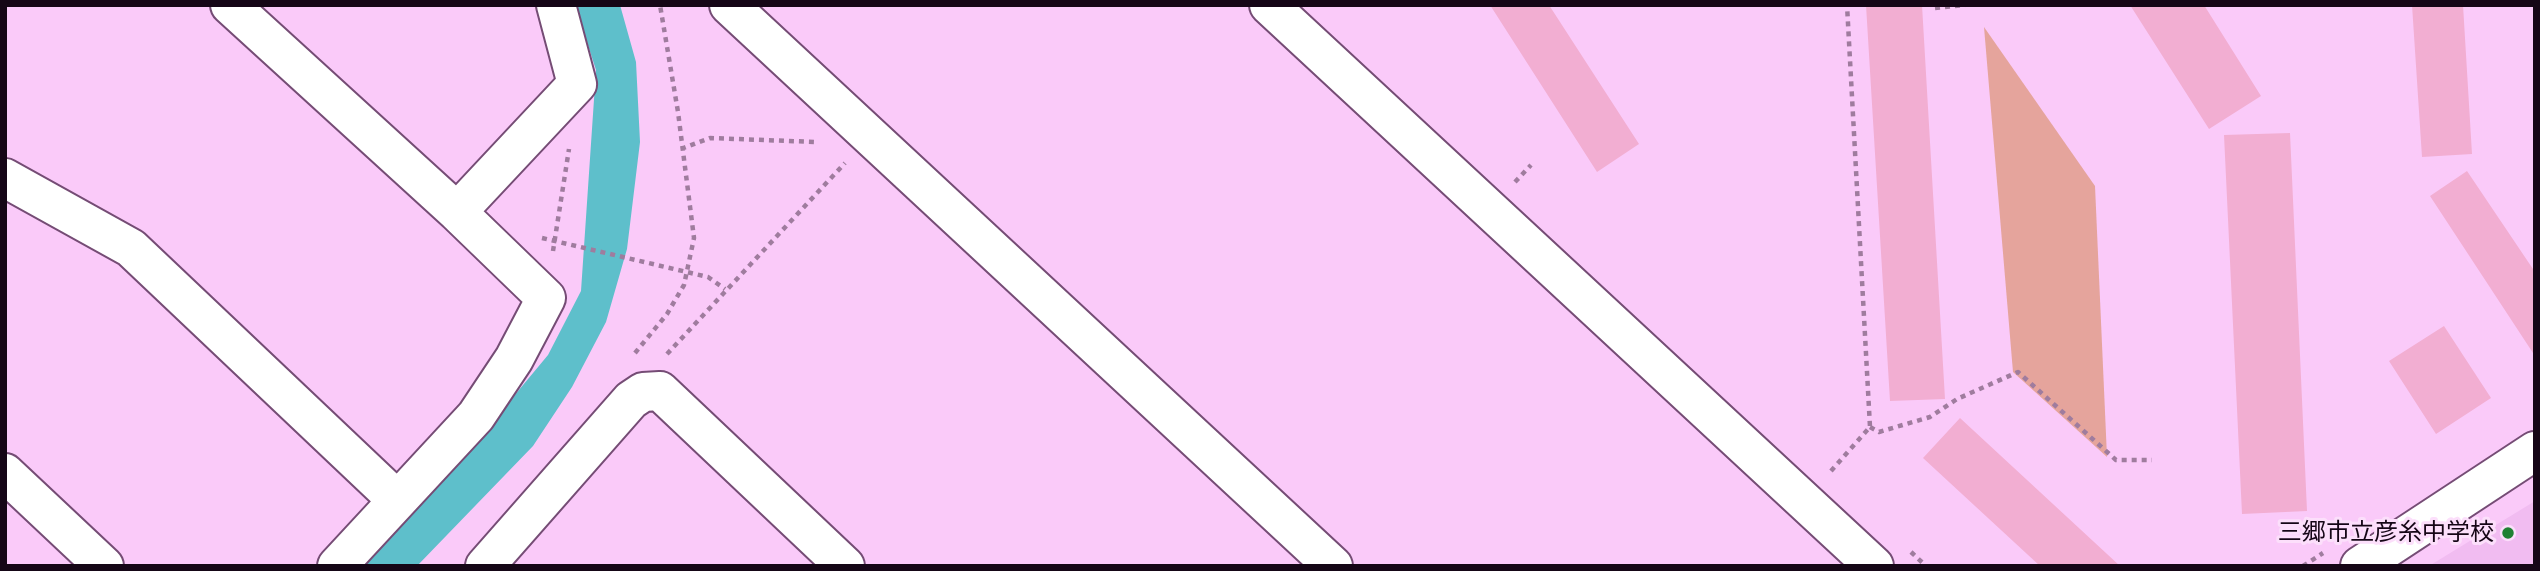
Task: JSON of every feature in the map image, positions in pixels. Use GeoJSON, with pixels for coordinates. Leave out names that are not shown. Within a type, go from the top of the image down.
{"type":"FeatureCollection","features":[{"type":"Feature","properties":{"kind":"street"},"geometry":{"type":"LineString","coordinates":[[230,5],[457,212],[546,298],[514,359],[476,416],[337,566]]}},
{"type":"Feature","properties":{"kind":"street"},"geometry":{"type":"LineString","coordinates":[[457,212],[578,84],[556,5]]}},
{"type":"Feature","properties":{"kind":"street"},"geometry":{"type":"LineString","coordinates":[[729,5],[1308,558]]}},
{"type":"Feature","properties":{"kind":"street"},"geometry":{"type":"LineString","coordinates":[[1269,5],[1874,566]]}},
{"type":"Feature","properties":{"kind":"street"},"geometry":{"type":"LineString","coordinates":[[5,178],[131,247],[397,500]]}},
{"type":"Feature","properties":{"kind":"street"},"geometry":{"type":"LineString","coordinates":[[491,563],[631,400],[643,392],[660,391],[845,566]]}},
{"type":"Feature","properties":{"kind":"street"},"geometry":{"type":"LineString","coordinates":[[2360,566],[2535,451]]}},
{"type":"Feature","properties":{"kind":"street"},"geometry":{"type":"LineString","coordinates":[[5,473],[103,566]]}},
{"type":"Feature","properties":{"kind":"path"},"geometry":{"type":"LineString","coordinates":[[660,5],[678,112],[694,238],[684,285],[667,314],[636,351],[632,361],[629,371],[643,392],[656,366],[869,137]]}},
{"type":"Feature","properties":{"kind":"path"},"geometry":{"type":"LineString","coordinates":[[1828,475],[1870,427],[1847,5]]}},
{"type":"Feature","properties":{"kind":"path"},"geometry":{"type":"LineString","coordinates":[[1935,8],[1965,5]]}},
{"type":"Feature","properties":{"kind":"path"},"geometry":{"type":"LineString","coordinates":[[553,113],[570,130],[569,153],[553,253]]}},
{"type":"Feature","properties":{"kind":"path"},"geometry":{"type":"LineString","coordinates":[[681,149],[710,138],[822,142]]}},
{"type":"Feature","properties":{"kind":"path"},"geometry":{"type":"LineString","coordinates":[[1515,183],[1531,165]]}},
{"type":"Feature","properties":{"kind":"path"},"geometry":{"type":"LineString","coordinates":[[535,237],[708,277],[725,289]]}},
{"type":"Feature","properties":{"kind":"path"},"geometry":{"type":"LineString","coordinates":[[1870,427],[1879,432],[1930,416],[1957,398],[2018,372],[2116,460],[2152,460]]}},
{"type":"Feature","properties":{"kind":"shaded area"},"geometry":{"type":"Polygon","coordinates":[[[575,5],[620,5],[636,62],[640,142],[627,249],[606,322],[572,387],[533,446],[417,566],[364,566],[469,450],[548,355],[581,291],[596,70],[575,5]]]}},
{"type":"Feature","properties":{"kind":"shaded area"},"geometry":{"type":"Polygon","coordinates":[[[1984,27],[2095,186],[2107,457],[2013,372],[1984,27]]]}},
{"type":"Feature","properties":{"kind":"shaded area","name":"三郷市立彦糸中学校"},"geometry":{"type":"Polygon","coordinates":[[[2535,501],[2535,566],[2429,566],[2535,501]]]}},
{"type":"Feature","properties":{"kind":"building"},"geometry":{"type":"Polygon","coordinates":[[[1490,5],[1549,5],[1639,144],[1597,172],[1490,5]]]}},
{"type":"Feature","properties":{"kind":"building"},"geometry":{"type":"Polygon","coordinates":[[[1866,5],[1922,5],[1945,399],[1890,401],[1866,5]]]}},
{"type":"Feature","properties":{"kind":"building"},"geometry":{"type":"Polygon","coordinates":[[[2130,5],[2204,5],[2261,96],[2209,129],[2130,5]]]}},
{"type":"Feature","properties":{"kind":"building"},"geometry":{"type":"Polygon","coordinates":[[[2412,5],[2463,5],[2472,154],[2422,157],[2412,5]]]}},
{"type":"Feature","properties":{"kind":"building"},"geometry":{"type":"Polygon","coordinates":[[[2290,133],[2307,511],[2242,514],[2224,135],[2290,133]]]}},
{"type":"Feature","properties":{"kind":"building"},"geometry":{"type":"Polygon","coordinates":[[[2467,171],[2535,272],[2533,353],[2430,196],[2467,171]]]}},
{"type":"Feature","properties":{"kind":"building"},"geometry":{"type":"Polygon","coordinates":[[[2444,326],[2491,398],[2436,434],[2389,361],[2444,326]]]}},
{"type":"Feature","properties":{"kind":"building"},"geometry":{"type":"Polygon","coordinates":[[[1960,418],[2120,566],[2040,566],[1923,458],[1960,418]]]}},
{"type":"Feature","properties":{"kind":"place","name":"三郷市立彦糸中学校"},"geometry":{"type":"Point","coordinates":[2508,533]}}]}
